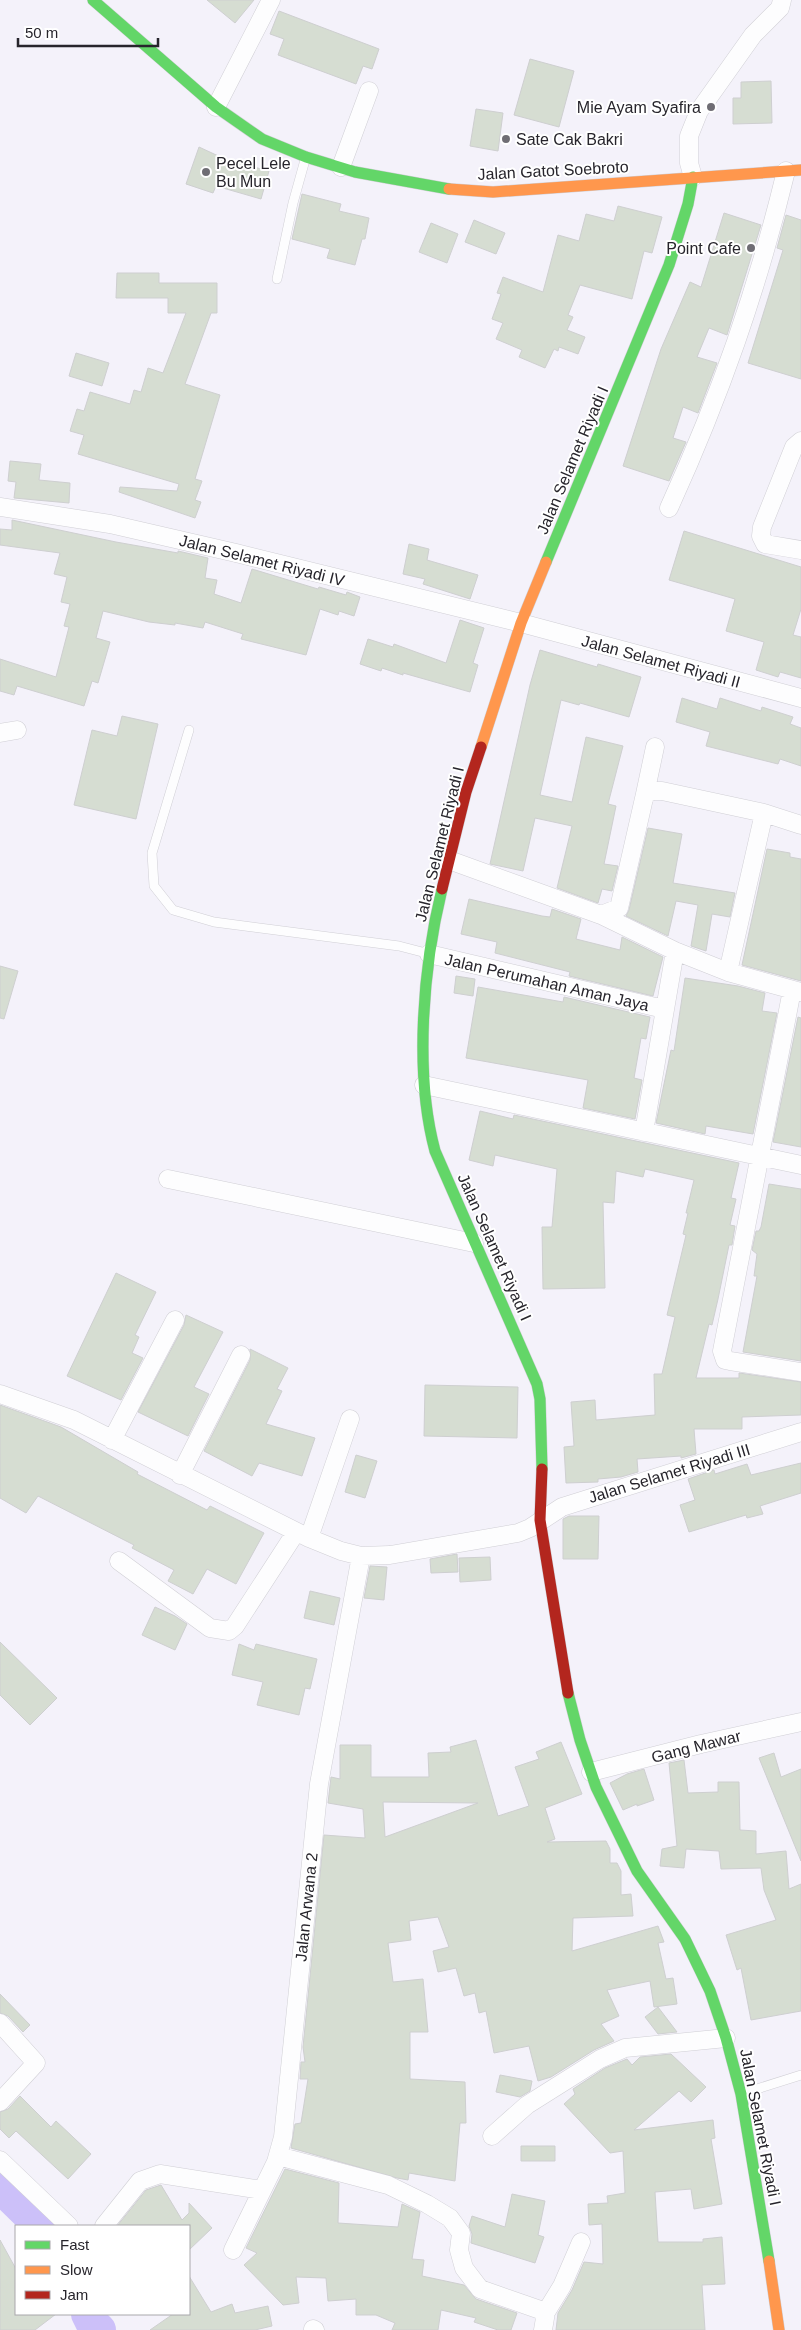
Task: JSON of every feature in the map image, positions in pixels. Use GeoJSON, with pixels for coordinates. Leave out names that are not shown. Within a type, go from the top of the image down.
{"type":"FeatureCollection","features":[{"type":"Feature","properties":{"kind":"main road","name":"Jalan Gatot Soebroto"},"geometry":{"type":"LineString","coordinates":[[94,0],[216,107],[262,139],[306,157],[341,168],[438,188],[493,192],[794,170]]}},
{"type":"Feature","properties":{"kind":"main road","name":"Jalan Selamet Riyadi I"},"geometry":{"type":"LineString","coordinates":[[693,177],[688,204],[669,265],[521,624],[466,792],[429,954],[425,1005],[424,1085],[428,1125],[435,1151],[474,1243],[500,1297],[536,1384],[540,1399],[542,1453],[540,1520],[564,1677],[572,1713],[590,1772],[637,1871],[685,1939],[710,1991],[726,2038],[741,2094],[765,2229],[779,2330]]}},
{"type":"Feature","properties":{"kind":"street"},"geometry":{"type":"LineString","coordinates":[[216,107],[271,0]]}},
{"type":"Feature","properties":{"kind":"street"},"geometry":{"type":"LineString","coordinates":[[693,177],[689,163],[689,136],[700,111],[754,35],[780,8],[782,0]]}},
{"type":"Feature","properties":{"kind":"street"},"geometry":{"type":"LineString","coordinates":[[341,168],[369,91]]}},
{"type":"Feature","properties":{"kind":"street"},"geometry":{"type":"LineString","coordinates":[[669,508],[699,443],[731,359],[766,249],[794,170]]}},
{"type":"Feature","properties":{"kind":"street"},"geometry":{"type":"LineString","coordinates":[[801,441],[794,447],[762,526],[761,536],[765,544],[801,550]]}},
{"type":"Feature","properties":{"kind":"street","name":"Jalan Selamet Riyadi IV"},"geometry":{"type":"LineString","coordinates":[[0,507],[110,524],[236,552],[521,624]]}},
{"type":"Feature","properties":{"kind":"street","name":"Jalan Selamet Riyadi II"},"geometry":{"type":"LineString","coordinates":[[521,624],[801,698]]}},
{"type":"Feature","properties":{"kind":"street"},"geometry":{"type":"LineString","coordinates":[[601,915],[619,908],[655,747]]}},
{"type":"Feature","properties":{"kind":"street"},"geometry":{"type":"LineString","coordinates":[[646,794],[653,791],[662,791],[764,813],[801,825]]}},
{"type":"Feature","properties":{"kind":"street"},"geometry":{"type":"LineString","coordinates":[[728,972],[764,813]]}},
{"type":"Feature","properties":{"kind":"street"},"geometry":{"type":"LineString","coordinates":[[449,860],[601,915],[675,951],[728,972],[797,991],[758,1156],[722,1356],[725,1360],[801,1372]]}},
{"type":"Feature","properties":{"kind":"street","name":"Jalan Perumahan Aman Jaya"},"geometry":{"type":"LineString","coordinates":[[644,1132],[675,951]]}},
{"type":"Feature","properties":{"kind":"street","name":"Jalan Perumahan Aman Jaya"},"geometry":{"type":"LineString","coordinates":[[429,954],[664,1009]]}},
{"type":"Feature","properties":{"kind":"street"},"geometry":{"type":"LineString","coordinates":[[424,1085],[801,1165]]}},
{"type":"Feature","properties":{"kind":"street"},"geometry":{"type":"LineString","coordinates":[[168,1179],[474,1243]]}},
{"type":"Feature","properties":{"kind":"street"},"geometry":{"type":"LineString","coordinates":[[112,1440],[175,1320]]}},
{"type":"Feature","properties":{"kind":"street"},"geometry":{"type":"LineString","coordinates":[[180,1475],[241,1356]]}},
{"type":"Feature","properties":{"kind":"street","name":"Jalan Selamet Riyadi III"},"geometry":{"type":"LineString","coordinates":[[0,1394],[74,1420],[302,1535],[341,1551],[361,1556],[390,1555],[518,1533],[574,1502],[801,1432]]}},
{"type":"Feature","properties":{"kind":"street"},"geometry":{"type":"LineString","coordinates":[[119,1561],[210,1628],[229,1630],[235,1626],[302,1535],[350,1419]]}},
{"type":"Feature","properties":{"kind":"street","name":"Jalan Arwana 2"},"geometry":{"type":"LineString","coordinates":[[233,2250],[278,2156],[288,2105],[319,1784],[361,1556]]}},
{"type":"Feature","properties":{"kind":"street","name":"Gang Mawar"},"geometry":{"type":"LineString","coordinates":[[590,1772],[701,1744],[801,1722]]}},
{"type":"Feature","properties":{"kind":"street"},"geometry":{"type":"LineString","coordinates":[[0,2102],[36,2063],[3,2031]]}},
{"type":"Feature","properties":{"kind":"street"},"geometry":{"type":"LineString","coordinates":[[492,2136],[527,2105],[600,2059],[625,2048],[726,2038]]}},
{"type":"Feature","properties":{"kind":"street"},"geometry":{"type":"LineString","coordinates":[[278,2156],[388,2185],[427,2204],[450,2218],[461,2233],[459,2250],[464,2268],[480,2289],[546,2312]]}},
{"type":"Feature","properties":{"kind":"street"},"geometry":{"type":"LineString","coordinates":[[0,2160],[68,2225]]}},
{"type":"Feature","properties":{"kind":"street"},"geometry":{"type":"LineString","coordinates":[[105,2225],[140,2181],[160,2174],[262,2190]]}},
{"type":"Feature","properties":{"kind":"street"},"geometry":{"type":"LineString","coordinates":[[543,2330],[546,2312],[562,2286],[581,2242]]}},
{"type":"Feature","properties":{"kind":"lane"},"geometry":{"type":"LineString","coordinates":[[277,279],[293,203],[306,157]]}},
{"type":"Feature","properties":{"kind":"lane"},"geometry":{"type":"LineString","coordinates":[[190,730],[152,853],[154,886],[173,910],[214,922],[399,946],[429,954]]}},
{"type":"Feature","properties":{"kind":"lane"},"geometry":{"type":"LineString","coordinates":[[741,2094],[801,2076]]}},
{"type":"Feature","properties":{"kind":"building"},"geometry":{"type":"Polygon","coordinates":[[[207,0],[254,0],[235,23],[207,0]]]}},
{"type":"Feature","properties":{"kind":"building"},"geometry":{"type":"Polygon","coordinates":[[[279,11],[379,49],[372,69],[363,66],[356,84],[278,55],[284,39],[270,34],[279,11]]]}},
{"type":"Feature","properties":{"kind":"building"},"geometry":{"type":"Polygon","coordinates":[[[530,59],[574,71],[559,127],[514,115],[530,59]]]}},
{"type":"Feature","properties":{"kind":"building"},"geometry":{"type":"Polygon","coordinates":[[[771,81],[772,123],[733,124],[733,98],[741,98],[741,82],[771,81]]]}},
{"type":"Feature","properties":{"kind":"building"},"geometry":{"type":"Polygon","coordinates":[[[476,109],[503,113],[498,151],[470,146],[476,109]]]}},
{"type":"Feature","properties":{"kind":"building"},"geometry":{"type":"Polygon","coordinates":[[[199,147],[227,160],[269,171],[261,199],[216,186],[213,193],[186,184],[199,147]]]}},
{"type":"Feature","properties":{"kind":"building"},"geometry":{"type":"Polygon","coordinates":[[[302,194],[341,204],[339,211],[369,218],[365,239],[362,239],[355,265],[327,258],[330,249],[292,239],[302,194]]]}},
{"type":"Feature","properties":{"kind":"building"},"geometry":{"type":"Polygon","coordinates":[[[618,206],[662,217],[652,253],[644,251],[632,299],[580,285],[568,315],[573,317],[567,330],[585,337],[578,354],[559,347],[558,351],[554,349],[545,368],[519,357],[522,350],[496,339],[503,323],[492,319],[501,294],[497,293],[503,277],[543,292],[558,235],[579,241],[586,214],[614,221],[618,206]]]}},
{"type":"Feature","properties":{"kind":"building"},"geometry":{"type":"Polygon","coordinates":[[[724,213],[761,225],[727,335],[709,328],[697,357],[717,363],[698,413],[683,407],[673,438],[686,442],[669,481],[623,466],[661,349],[690,282],[701,287],[724,213]]]}},
{"type":"Feature","properties":{"kind":"building"},"geometry":{"type":"Polygon","coordinates":[[[786,215],[801,220],[801,379],[748,363],[783,250],[777,248],[786,215]]]}},
{"type":"Feature","properties":{"kind":"building"},"geometry":{"type":"Polygon","coordinates":[[[474,220],[505,233],[496,254],[465,242],[474,220]]]}},
{"type":"Feature","properties":{"kind":"building"},"geometry":{"type":"Polygon","coordinates":[[[431,223],[458,234],[447,263],[419,252],[431,223]]]}},
{"type":"Feature","properties":{"kind":"building"},"geometry":{"type":"Polygon","coordinates":[[[117,273],[159,273],[159,283],[217,283],[217,313],[211,313],[185,384],[220,395],[195,479],[202,481],[195,500],[201,502],[195,518],[119,492],[120,487],[177,491],[179,484],[78,454],[84,435],[70,431],[77,409],[84,411],[90,392],[130,404],[134,390],[141,392],[148,368],[163,373],[186,313],[168,313],[168,298],[116,298],[117,273]]]}},
{"type":"Feature","properties":{"kind":"building"},"geometry":{"type":"Polygon","coordinates":[[[76,353],[109,363],[102,386],[69,376],[76,353]]]}},
{"type":"Feature","properties":{"kind":"building"},"geometry":{"type":"Polygon","coordinates":[[[10,461],[41,464],[39,480],[70,483],[69,503],[14,498],[16,482],[8,481],[10,461]]]}},
{"type":"Feature","properties":{"kind":"building"},"geometry":{"type":"Polygon","coordinates":[[[12,520],[116,542],[178,553],[178,551],[208,558],[205,578],[217,580],[214,594],[241,603],[252,569],[318,589],[319,587],[346,595],[347,592],[360,597],[354,616],[339,611],[338,615],[320,609],[306,655],[241,639],[243,634],[205,622],[203,628],[175,623],[175,625],[149,622],[103,611],[96,638],[110,642],[98,683],[92,681],[84,706],[17,686],[14,695],[0,691],[0,659],[56,677],[69,627],[64,626],[70,604],[61,602],[67,577],[54,574],[60,553],[0,545],[0,529],[12,530],[12,520]]]}},
{"type":"Feature","properties":{"kind":"building"},"geometry":{"type":"Polygon","coordinates":[[[684,531],[801,567],[801,609],[793,635],[801,637],[801,678],[780,672],[778,677],[756,670],[764,642],[726,631],[735,599],[669,580],[684,531]]]}},
{"type":"Feature","properties":{"kind":"building"},"geometry":{"type":"Polygon","coordinates":[[[409,544],[429,549],[427,560],[478,575],[470,599],[423,584],[425,579],[403,574],[409,544]]]}},
{"type":"Feature","properties":{"kind":"building"},"geometry":{"type":"Polygon","coordinates":[[[460,620],[484,628],[473,663],[478,665],[470,692],[403,673],[403,675],[382,668],[381,671],[360,664],[368,639],[393,647],[394,644],[446,663],[460,620]]]}},
{"type":"Feature","properties":{"kind":"building"},"geometry":{"type":"Polygon","coordinates":[[[540,650],[597,667],[598,664],[641,677],[629,717],[580,703],[579,705],[561,700],[540,795],[572,802],[586,737],[623,746],[608,804],[616,806],[604,864],[618,866],[612,891],[602,889],[598,903],[557,888],[572,826],[535,818],[523,871],[490,864],[530,685],[540,650]]]}},
{"type":"Feature","properties":{"kind":"building"},"geometry":{"type":"Polygon","coordinates":[[[682,698],[717,709],[720,698],[761,711],[762,707],[793,717],[790,724],[801,728],[801,766],[780,759],[778,764],[706,746],[710,732],[676,722],[682,698]]]}},
{"type":"Feature","properties":{"kind":"building"},"geometry":{"type":"Polygon","coordinates":[[[122,716],[158,724],[136,819],[74,805],[92,730],[117,736],[122,716]]]}},
{"type":"Feature","properties":{"kind":"building"},"geometry":{"type":"Polygon","coordinates":[[[648,828],[682,834],[673,883],[735,893],[730,917],[712,914],[706,951],[691,946],[698,905],[676,901],[668,936],[626,916],[648,828]]]}},
{"type":"Feature","properties":{"kind":"building"},"geometry":{"type":"Polygon","coordinates":[[[767,849],[790,853],[790,857],[801,859],[801,981],[742,965],[767,849]]]}},
{"type":"Feature","properties":{"kind":"building"},"geometry":{"type":"Polygon","coordinates":[[[469,899],[550,917],[552,909],[581,919],[576,939],[620,950],[622,937],[663,957],[653,996],[569,976],[570,972],[495,953],[497,942],[461,934],[469,899]]]}},
{"type":"Feature","properties":{"kind":"building"},"geometry":{"type":"Polygon","coordinates":[[[0,966],[18,971],[4,1019],[0,1018],[0,966]]]}},
{"type":"Feature","properties":{"kind":"building"},"geometry":{"type":"Polygon","coordinates":[[[456,976],[475,979],[473,996],[454,993],[456,976]]]}},
{"type":"Feature","properties":{"kind":"building"},"geometry":{"type":"Polygon","coordinates":[[[685,978],[738,986],[765,993],[762,1011],[777,1013],[753,1134],[706,1126],[705,1134],[656,1123],[671,1050],[674,1051],[685,978]]]}},
{"type":"Feature","properties":{"kind":"building"},"geometry":{"type":"Polygon","coordinates":[[[478,987],[563,1002],[564,997],[650,1017],[646,1039],[641,1038],[634,1078],[642,1080],[635,1119],[583,1108],[588,1080],[466,1058],[478,987]]]}},
{"type":"Feature","properties":{"kind":"building"},"geometry":{"type":"Polygon","coordinates":[[[798,1017],[801,1018],[801,1147],[773,1142],[798,1017]]]}},
{"type":"Feature","properties":{"kind":"building"},"geometry":{"type":"Polygon","coordinates":[[[480,1111],[513,1119],[514,1115],[739,1163],[731,1198],[736,1199],[730,1225],[735,1226],[732,1245],[729,1245],[712,1325],[709,1324],[696,1378],[739,1378],[739,1373],[801,1382],[801,1415],[742,1417],[742,1429],[694,1429],[696,1454],[681,1458],[681,1456],[637,1459],[638,1472],[621,1477],[598,1479],[598,1482],[566,1483],[564,1447],[574,1446],[571,1402],[595,1400],[596,1420],[655,1415],[654,1374],[662,1374],[675,1317],[667,1315],[686,1235],[683,1234],[688,1213],[686,1213],[694,1180],[645,1169],[643,1177],[616,1171],[614,1203],[603,1202],[605,1288],[543,1289],[542,1227],[552,1227],[557,1169],[495,1155],[493,1166],[469,1160],[480,1111]]]}},
{"type":"Feature","properties":{"kind":"building"},"geometry":{"type":"Polygon","coordinates":[[[769,1184],[801,1189],[801,1361],[743,1352],[757,1276],[754,1276],[757,1254],[752,1250],[756,1231],[759,1231],[761,1227],[769,1184]]]}},
{"type":"Feature","properties":{"kind":"building"},"geometry":{"type":"Polygon","coordinates":[[[116,1273],[156,1292],[135,1335],[139,1337],[132,1353],[143,1358],[121,1400],[67,1376],[116,1273]]]}},
{"type":"Feature","properties":{"kind":"building"},"geometry":{"type":"Polygon","coordinates":[[[186,1315],[223,1332],[194,1387],[209,1394],[188,1436],[138,1412],[184,1325],[186,1315]]]}},
{"type":"Feature","properties":{"kind":"building"},"geometry":{"type":"Polygon","coordinates":[[[250,1349],[288,1368],[277,1389],[282,1391],[266,1424],[315,1438],[302,1476],[259,1463],[252,1476],[204,1451],[250,1360],[250,1349]]]}},
{"type":"Feature","properties":{"kind":"building"},"geometry":{"type":"Polygon","coordinates":[[[425,1385],[518,1387],[517,1438],[424,1436],[425,1385]]]}},
{"type":"Feature","properties":{"kind":"building"},"geometry":{"type":"Polygon","coordinates":[[[0,1405],[61,1427],[138,1472],[137,1474],[207,1510],[210,1506],[264,1533],[236,1584],[207,1569],[193,1594],[168,1581],[174,1570],[132,1548],[134,1545],[38,1496],[26,1513],[0,1498],[0,1405]]]}},
{"type":"Feature","properties":{"kind":"building"},"geometry":{"type":"Polygon","coordinates":[[[356,1455],[377,1461],[365,1498],[345,1492],[356,1455]]]}},
{"type":"Feature","properties":{"kind":"building"},"geometry":{"type":"Polygon","coordinates":[[[801,1463],[801,1493],[760,1506],[763,1514],[747,1518],[746,1515],[689,1532],[680,1505],[695,1500],[688,1479],[714,1470],[715,1474],[747,1464],[751,1475],[801,1463]]]}},
{"type":"Feature","properties":{"kind":"building"},"geometry":{"type":"Polygon","coordinates":[[[569,1516],[599,1516],[598,1559],[563,1559],[563,1519],[569,1516]]]}},
{"type":"Feature","properties":{"kind":"building"},"geometry":{"type":"Polygon","coordinates":[[[457,1554],[458,1572],[431,1573],[430,1559],[457,1554]]]}},
{"type":"Feature","properties":{"kind":"building"},"geometry":{"type":"Polygon","coordinates":[[[490,1557],[491,1580],[460,1582],[459,1558],[490,1557]]]}},
{"type":"Feature","properties":{"kind":"building"},"geometry":{"type":"Polygon","coordinates":[[[370,1566],[387,1567],[384,1600],[364,1598],[370,1566]]]}},
{"type":"Feature","properties":{"kind":"building"},"geometry":{"type":"Polygon","coordinates":[[[310,1591],[340,1598],[334,1625],[304,1618],[310,1591]]]}},
{"type":"Feature","properties":{"kind":"building"},"geometry":{"type":"Polygon","coordinates":[[[155,1607],[187,1624],[175,1650],[142,1635],[155,1607]]]}},
{"type":"Feature","properties":{"kind":"building"},"geometry":{"type":"Polygon","coordinates":[[[0,1642],[57,1698],[30,1725],[0,1695],[0,1642]]]}},
{"type":"Feature","properties":{"kind":"building"},"geometry":{"type":"Polygon","coordinates":[[[239,1644],[254,1650],[256,1644],[317,1659],[310,1689],[305,1688],[299,1715],[257,1705],[263,1682],[232,1675],[239,1644]]]}},
{"type":"Feature","properties":{"kind":"building"},"geometry":{"type":"Polygon","coordinates":[[[476,1740],[498,1816],[529,1806],[515,1767],[539,1759],[536,1752],[561,1742],[582,1794],[545,1808],[555,1839],[547,1842],[606,1841],[610,1849],[610,1863],[617,1863],[621,1871],[621,1895],[631,1894],[633,1916],[573,1918],[572,1951],[658,1926],[664,1942],[658,1943],[666,1979],[673,1978],[677,2004],[654,2007],[650,1981],[607,1990],[619,2016],[601,2024],[614,2041],[594,2050],[551,2077],[538,2081],[529,2046],[494,2053],[486,2011],[479,2013],[475,1993],[464,1996],[456,1968],[438,1972],[433,1951],[449,1947],[438,1917],[409,1921],[411,1940],[388,1943],[393,1982],[423,1979],[428,2032],[410,2032],[410,2079],[465,2082],[466,2123],[460,2123],[455,2181],[409,2173],[408,2180],[291,2148],[295,2124],[301,2123],[308,2079],[300,2079],[301,2062],[305,2062],[303,2047],[324,1835],[365,1838],[363,1809],[328,1803],[331,1777],[340,1779],[340,1745],[371,1745],[371,1777],[429,1777],[428,1753],[451,1752],[450,1747],[476,1740]],[[383,1802],[385,1837],[478,1803],[383,1802]]]}},
{"type":"Feature","properties":{"kind":"building"},"geometry":{"type":"Polygon","coordinates":[[[774,1753],[781,1777],[801,1769],[801,1861],[759,1758],[774,1753]]]}},
{"type":"Feature","properties":{"kind":"building"},"geometry":{"type":"Polygon","coordinates":[[[684,1760],[688,1793],[718,1792],[718,1782],[739,1782],[740,1830],[756,1831],[756,1854],[786,1851],[789,1889],[801,1884],[801,2011],[751,2020],[741,1968],[737,1970],[726,1935],[776,1920],[764,1890],[761,1868],[721,1869],[719,1851],[686,1849],[684,1868],[660,1866],[662,1849],[677,1846],[669,1763],[684,1760]]]}},
{"type":"Feature","properties":{"kind":"building"},"geometry":{"type":"Polygon","coordinates":[[[644,1769],[654,1800],[623,1810],[610,1783],[627,1774],[644,1769]]]}},
{"type":"Feature","properties":{"kind":"building"},"geometry":{"type":"Polygon","coordinates":[[[0,1994],[30,2025],[23,2032],[8,2016],[0,2013],[0,1994]]]}},
{"type":"Feature","properties":{"kind":"building"},"geometry":{"type":"Polygon","coordinates":[[[658,2007],[677,2032],[658,2034],[645,2017],[658,2007]]]}},
{"type":"Feature","properties":{"kind":"building"},"geometry":{"type":"Polygon","coordinates":[[[671,2054],[706,2087],[691,2102],[679,2091],[634,2130],[713,2120],[715,2138],[711,2139],[722,2204],[694,2209],[691,2189],[655,2192],[658,2242],[703,2242],[703,2239],[722,2237],[725,2284],[702,2285],[705,2330],[556,2330],[558,2313],[572,2290],[584,2262],[603,2264],[602,2224],[589,2225],[588,2204],[608,2203],[607,2196],[625,2193],[623,2151],[610,2153],[564,2104],[575,2094],[573,2089],[605,2068],[627,2059],[632,2065],[640,2057],[671,2054]]]}},
{"type":"Feature","properties":{"kind":"building"},"geometry":{"type":"Polygon","coordinates":[[[500,2075],[532,2081],[530,2091],[520,2097],[496,2092],[500,2075]]]}},
{"type":"Feature","properties":{"kind":"building"},"geometry":{"type":"Polygon","coordinates":[[[20,2096],[51,2127],[56,2121],[91,2154],[68,2179],[16,2131],[9,2138],[0,2129],[0,2112],[8,2109],[20,2096]]]}},
{"type":"Feature","properties":{"kind":"building"},"geometry":{"type":"Polygon","coordinates":[[[521,2146],[555,2146],[555,2161],[521,2161],[521,2146]]]}},
{"type":"Feature","properties":{"kind":"building"},"geometry":{"type":"Polygon","coordinates":[[[285,2169],[339,2183],[338,2223],[398,2227],[402,2204],[420,2212],[412,2259],[424,2260],[422,2276],[464,2285],[476,2299],[517,2313],[511,2330],[498,2330],[474,2322],[476,2318],[441,2310],[438,2330],[392,2330],[395,2323],[376,2315],[356,2315],[356,2299],[328,2301],[326,2278],[296,2277],[299,2303],[283,2305],[244,2265],[257,2253],[246,2248],[285,2169]]]}},
{"type":"Feature","properties":{"kind":"building"},"geometry":{"type":"Polygon","coordinates":[[[161,2185],[182,2220],[189,2213],[189,2203],[212,2228],[190,2249],[190,2225],[118,2225],[146,2190],[161,2185]]]}},
{"type":"Feature","properties":{"kind":"building"},"geometry":{"type":"Polygon","coordinates":[[[512,2194],[545,2201],[538,2235],[544,2237],[535,2263],[471,2243],[472,2234],[469,2226],[472,2216],[505,2227],[512,2194]]]}},
{"type":"Feature","properties":{"kind":"building"},"geometry":{"type":"Polygon","coordinates":[[[0,2240],[15,2267],[15,2315],[55,2315],[35,2330],[0,2330],[0,2240]]]}},
{"type":"Feature","properties":{"kind":"building"},"geometry":{"type":"Polygon","coordinates":[[[190,2278],[211,2312],[232,2304],[235,2313],[268,2306],[272,2326],[255,2330],[150,2330],[172,2315],[190,2315],[190,2278]]]}},
{"type":"Feature","properties":{"kind":"waterway"},"geometry":{"type":"LineString","coordinates":[[0,2186],[40,2225]]}},
{"type":"Feature","properties":{"kind":"waterway"},"geometry":{"type":"LineString","coordinates":[[88,2315],[99,2330]]}},
{"type":"Feature","properties":{"kind":"traffic: fast"},"geometry":{"type":"LineString","coordinates":[[93,0],[216,107],[262,139],[306,157],[355,172],[449,189]]}},
{"type":"Feature","properties":{"kind":"traffic: fast"},"geometry":{"type":"LineString","coordinates":[[546,562],[669,265],[688,204],[693,177]]}},
{"type":"Feature","properties":{"kind":"traffic: fast"},"geometry":{"type":"LineString","coordinates":[[442,889],[430,952],[423,1020],[423,1054],[428,1121],[435,1151],[537,1384],[540,1399],[542,1469]]}},
{"type":"Feature","properties":{"kind":"traffic: fast"},"geometry":{"type":"LineString","coordinates":[[568,1693],[580,1740],[596,1787],[637,1871],[685,1939],[710,1991],[726,2038],[741,2094],[769,2261]]}},
{"type":"Feature","properties":{"kind":"traffic: slow"},"geometry":{"type":"LineString","coordinates":[[449,189],[493,192],[801,170]]}},
{"type":"Feature","properties":{"kind":"traffic: slow"},"geometry":{"type":"LineString","coordinates":[[481,747],[521,623],[546,562]]}},
{"type":"Feature","properties":{"kind":"traffic: slow"},"geometry":{"type":"LineString","coordinates":[[769,2261],[779,2330]]}},
{"type":"Feature","properties":{"kind":"traffic: jam"},"geometry":{"type":"LineString","coordinates":[[442,889],[466,792],[481,747]]}},
{"type":"Feature","properties":{"kind":"traffic: jam"},"geometry":{"type":"LineString","coordinates":[[542,1469],[540,1520],[568,1693]]}},
{"type":"Feature","properties":{"kind":"place","name":"Mie Ayam Syafira"},"geometry":{"type":"Point","coordinates":[711,107]}},
{"type":"Feature","properties":{"kind":"place","name":"Sate Cak Bakri"},"geometry":{"type":"Point","coordinates":[506,139]}},
{"type":"Feature","properties":{"kind":"place","name":"Pecel Lele Bu Mun"},"geometry":{"type":"Point","coordinates":[206,172]}},
{"type":"Feature","properties":{"kind":"place","name":"Point Cafe"},"geometry":{"type":"Point","coordinates":[751,248]}}]}
